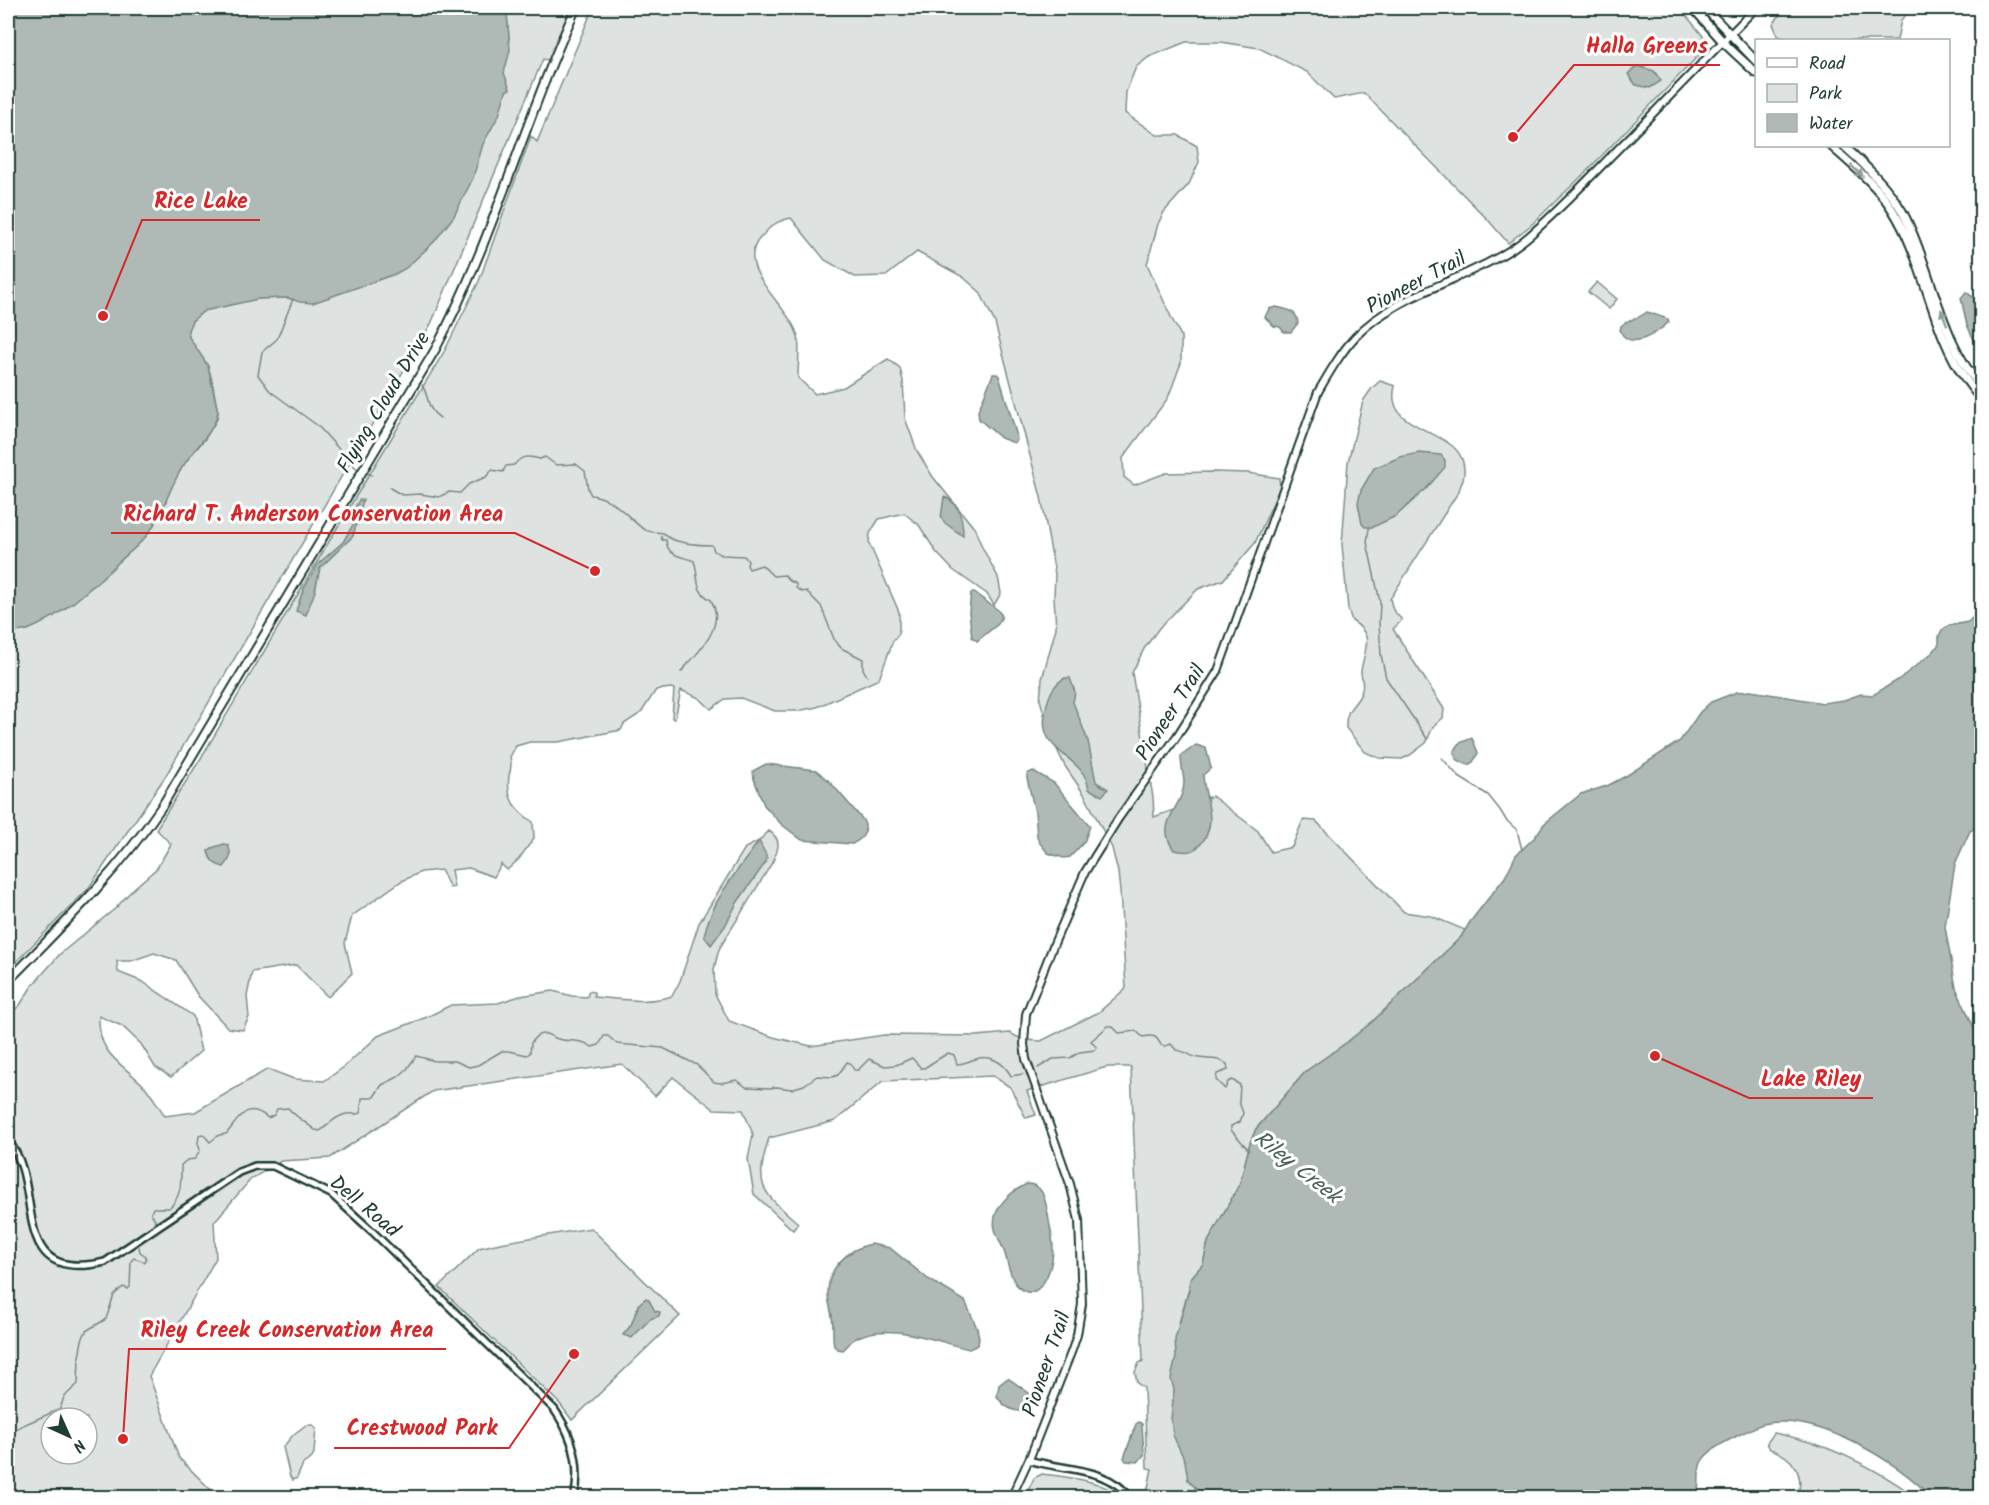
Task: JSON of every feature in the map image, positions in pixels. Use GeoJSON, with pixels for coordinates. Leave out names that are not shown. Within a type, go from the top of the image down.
{"type":"FeatureCollection","features":[{"type":"Feature","properties":{"kind":"main road","name":"Flying Cloud Drive"},"geometry":{"type":"LineString","coordinates":[[8,981],[126,857],[162,806],[366,465],[454,314],[534,105],[576,8]]}},
{"type":"Feature","properties":{"kind":"main road"},"geometry":{"type":"LineString","coordinates":[[1693,8],[1723,42],[1755,72]]}},
{"type":"Feature","properties":{"kind":"main road"},"geometry":{"type":"LineString","coordinates":[[1705,8],[1755,60]]}},
{"type":"Feature","properties":{"kind":"main road","name":"Pioneer Trail"},"geometry":{"type":"LineString","coordinates":[[1011,1497],[1029,1460],[1077,1335],[1082,1296],[1080,1238],[1075,1201],[1026,1059],[1024,1029],[1031,1000],[1080,882],[1118,819],[1183,728],[1218,671],[1318,392],[1334,365],[1356,336],[1376,319],[1502,256],[1527,238],[1574,194],[1756,8]]}},
{"type":"Feature","properties":{"kind":"main road"},"geometry":{"type":"LineString","coordinates":[[1832,147],[1876,189],[1892,209],[1915,259],[1939,328],[1956,365],[1982,399]]}},
{"type":"Feature","properties":{"kind":"main road"},"geometry":{"type":"LineString","coordinates":[[1845,147],[1880,182],[1901,210],[1922,257],[1956,348],[1982,387]]}},
{"type":"Feature","properties":{"kind":"street","name":"Dell Road"},"geometry":{"type":"LineString","coordinates":[[8,1141],[21,1164],[32,1226],[38,1241],[54,1260],[70,1264],[105,1262],[239,1172],[255,1166],[273,1166],[331,1194],[554,1409],[567,1430],[574,1450],[578,1476],[574,1497]]}},
{"type":"Feature","properties":{"kind":"street"},"geometry":{"type":"LineString","coordinates":[[1029,1460],[1063,1469],[1102,1475],[1115,1482],[1131,1497]]}},
{"type":"Feature","properties":{"kind":"green space"},"geometry":{"type":"Polygon","coordinates":[[[509,8],[576,8],[552,61],[543,59],[431,324],[165,777],[88,889],[8,970],[8,632],[28,630],[95,585],[146,536],[163,511],[171,485],[217,419],[218,412],[210,373],[188,332],[193,319],[204,311],[244,301],[265,298],[289,298],[305,302],[316,300],[509,38],[507,14],[509,8]]]}},
{"type":"Feature","properties":{"kind":"green space"},"geometry":{"type":"Polygon","coordinates":[[[593,8],[1680,8],[1704,37],[1706,44],[1700,54],[1583,175],[1531,225],[1508,243],[1364,93],[1334,99],[1307,72],[1259,48],[1221,42],[1186,42],[1149,57],[1136,67],[1126,92],[1125,113],[1157,135],[1178,135],[1197,146],[1199,162],[1189,184],[1164,212],[1158,224],[1147,264],[1181,336],[1181,363],[1168,398],[1123,458],[1124,477],[1134,485],[1166,473],[1248,473],[1279,478],[1280,487],[1255,543],[1223,580],[1198,589],[1159,628],[1144,649],[1132,673],[1153,797],[1154,817],[1212,796],[1258,831],[1271,852],[1292,847],[1303,820],[1316,821],[1404,912],[1431,916],[1465,930],[1461,937],[1372,1022],[1306,1071],[1256,1129],[1240,1183],[1208,1242],[1203,1264],[1190,1279],[1179,1323],[1188,1480],[1196,1488],[1192,1492],[1197,1497],[1146,1497],[1152,1469],[1147,1468],[1144,1388],[1137,1383],[1135,1372],[1139,1363],[1143,1361],[1131,1067],[1107,1067],[1027,1091],[1036,1115],[1026,1118],[1010,1087],[993,1076],[883,1081],[835,1121],[769,1138],[762,1167],[764,1187],[776,1203],[798,1223],[793,1230],[754,1194],[748,1159],[753,1134],[743,1110],[714,1109],[673,1077],[655,1096],[622,1064],[433,1091],[330,1158],[281,1161],[251,1179],[214,1222],[216,1258],[149,1376],[179,1458],[218,1497],[8,1497],[8,1016],[20,1005],[32,986],[60,954],[117,907],[157,868],[171,844],[156,829],[201,758],[444,352],[479,281],[531,136],[537,142],[593,8]],[[791,218],[774,224],[761,237],[754,249],[753,261],[758,274],[793,325],[798,337],[798,378],[815,394],[844,387],[888,359],[900,368],[905,418],[917,451],[933,477],[975,529],[998,577],[1001,593],[994,605],[987,594],[953,570],[936,552],[919,525],[904,513],[879,519],[870,533],[869,543],[899,612],[899,634],[893,641],[879,679],[817,707],[797,711],[775,711],[741,698],[725,699],[711,709],[699,698],[681,690],[675,719],[672,718],[674,689],[656,690],[641,713],[624,724],[621,730],[558,742],[530,742],[516,746],[510,757],[509,791],[513,803],[533,822],[534,838],[519,859],[507,870],[501,864],[494,877],[469,868],[451,870],[454,887],[450,888],[441,870],[421,872],[400,882],[352,916],[345,943],[352,973],[328,997],[296,965],[252,972],[247,996],[249,1017],[243,1030],[228,1028],[198,996],[176,960],[154,953],[131,961],[117,961],[118,972],[143,982],[193,1016],[201,1051],[171,1077],[155,1067],[141,1044],[122,1026],[99,1016],[102,1041],[107,1050],[146,1088],[165,1116],[195,1112],[268,1069],[294,1079],[324,1081],[344,1067],[378,1036],[451,1005],[498,1003],[520,996],[553,991],[587,997],[589,991],[594,992],[594,997],[633,1000],[653,1000],[672,996],[680,981],[699,923],[745,848],[759,841],[769,831],[778,842],[776,854],[719,949],[714,969],[715,994],[729,1021],[773,1037],[811,1046],[884,1035],[976,1036],[1010,1033],[1023,1040],[1041,1041],[1099,1012],[1126,988],[1118,872],[1112,848],[1084,794],[1065,766],[1051,737],[1040,700],[1042,679],[1056,628],[1055,574],[1041,497],[995,323],[980,292],[963,277],[917,252],[886,276],[855,277],[825,260],[791,218]]]}},
{"type":"Feature","properties":{"kind":"green space"},"geometry":{"type":"Polygon","coordinates":[[[1785,8],[1912,8],[1901,20],[1897,39],[1788,39],[1778,36],[1773,24],[1785,8]]]}},
{"type":"Feature","properties":{"kind":"green space"},"geometry":{"type":"Polygon","coordinates":[[[1597,282],[1617,299],[1609,309],[1588,292],[1597,282]]]}},
{"type":"Feature","properties":{"kind":"green space"},"geometry":{"type":"Polygon","coordinates":[[[1380,381],[1395,386],[1394,402],[1401,414],[1412,423],[1453,446],[1461,458],[1464,473],[1459,491],[1390,599],[1393,610],[1402,620],[1393,629],[1444,709],[1443,718],[1433,727],[1426,743],[1402,759],[1379,758],[1365,752],[1346,728],[1350,710],[1362,690],[1361,671],[1367,643],[1364,632],[1352,621],[1348,609],[1342,545],[1348,462],[1363,401],[1380,381]]]}},
{"type":"Feature","properties":{"kind":"green space"},"geometry":{"type":"Polygon","coordinates":[[[591,1228],[680,1316],[572,1420],[560,1404],[439,1287],[479,1248],[591,1228]]]}},
{"type":"Feature","properties":{"kind":"green space"},"geometry":{"type":"Polygon","coordinates":[[[306,1425],[313,1425],[316,1428],[314,1453],[312,1458],[303,1464],[297,1478],[293,1480],[290,1477],[283,1447],[306,1425]]]}},
{"type":"Feature","properties":{"kind":"green space"},"geometry":{"type":"Polygon","coordinates":[[[1774,1433],[1812,1443],[1848,1457],[1883,1475],[1916,1497],[1797,1497],[1800,1481],[1795,1467],[1785,1456],[1770,1449],[1767,1443],[1774,1433]]]}},
{"type":"Feature","properties":{"kind":"green space"},"geometry":{"type":"Polygon","coordinates":[[[1042,1474],[1094,1483],[1113,1491],[1119,1497],[1025,1497],[1034,1478],[1042,1474]]]}},
{"type":"Feature","properties":{"kind":"water"},"geometry":{"type":"Polygon","coordinates":[[[8,8],[509,8],[507,14],[510,50],[504,73],[510,89],[506,91],[499,115],[483,144],[473,178],[454,216],[434,242],[406,268],[313,303],[288,298],[258,299],[204,311],[192,321],[188,330],[189,337],[208,366],[218,412],[213,426],[181,470],[155,523],[140,543],[67,607],[43,623],[19,632],[8,632],[8,8]]]}},
{"type":"Feature","properties":{"kind":"water"},"geometry":{"type":"Polygon","coordinates":[[[1637,66],[1654,71],[1661,81],[1650,88],[1636,85],[1628,74],[1637,66]]]}},
{"type":"Feature","properties":{"kind":"water"},"geometry":{"type":"Polygon","coordinates":[[[1966,292],[1977,304],[1980,312],[1981,355],[1967,325],[1961,298],[1966,292]]]}},
{"type":"Feature","properties":{"kind":"water"},"geometry":{"type":"Polygon","coordinates":[[[1276,307],[1296,315],[1298,323],[1291,332],[1284,332],[1265,317],[1269,309],[1276,307]]]}},
{"type":"Feature","properties":{"kind":"water"},"geometry":{"type":"Polygon","coordinates":[[[1647,312],[1668,319],[1669,322],[1644,338],[1631,340],[1625,337],[1620,331],[1621,326],[1647,312]]]}},
{"type":"Feature","properties":{"kind":"water"},"geometry":{"type":"Polygon","coordinates":[[[993,374],[999,376],[1016,433],[1017,440],[1014,443],[1001,438],[979,419],[978,411],[993,374]]]}},
{"type":"Feature","properties":{"kind":"water"},"geometry":{"type":"Polygon","coordinates":[[[1419,453],[1441,455],[1445,460],[1445,467],[1427,488],[1396,516],[1373,527],[1365,527],[1362,524],[1358,503],[1361,490],[1374,468],[1400,457],[1419,453]]]}},
{"type":"Feature","properties":{"kind":"water"},"geometry":{"type":"Polygon","coordinates":[[[944,497],[954,503],[957,508],[963,536],[941,518],[944,497]]]}},
{"type":"Feature","properties":{"kind":"water"},"geometry":{"type":"Polygon","coordinates":[[[359,500],[363,500],[353,536],[320,568],[306,615],[296,611],[303,590],[318,564],[343,542],[354,523],[352,513],[359,500]]]}},
{"type":"Feature","properties":{"kind":"water"},"geometry":{"type":"Polygon","coordinates":[[[973,592],[998,610],[1002,616],[998,624],[977,641],[972,637],[969,612],[973,592]]]}},
{"type":"Feature","properties":{"kind":"water"},"geometry":{"type":"Polygon","coordinates":[[[1981,611],[1981,824],[1970,831],[1955,864],[1945,927],[1956,988],[1981,1043],[1981,1497],[1931,1497],[1899,1469],[1856,1444],[1833,1433],[1788,1422],[1761,1425],[1711,1451],[1701,1462],[1696,1497],[1205,1497],[1188,1480],[1185,1461],[1173,1435],[1171,1419],[1174,1389],[1171,1379],[1176,1357],[1175,1339],[1190,1279],[1203,1264],[1208,1242],[1240,1183],[1256,1129],[1306,1071],[1372,1022],[1461,937],[1505,877],[1516,855],[1535,837],[1544,824],[1581,794],[1607,786],[1626,776],[1680,741],[1700,712],[1711,702],[1737,692],[1751,691],[1823,703],[1844,700],[1861,694],[1873,695],[1898,680],[1933,652],[1939,644],[1942,630],[1948,626],[1968,622],[1981,611]]]}},
{"type":"Feature","properties":{"kind":"water"},"geometry":{"type":"Polygon","coordinates":[[[1065,678],[1070,678],[1075,692],[1073,702],[1088,741],[1096,782],[1108,789],[1102,796],[1089,789],[1078,767],[1052,744],[1046,734],[1044,721],[1048,700],[1055,686],[1065,678]]]}},
{"type":"Feature","properties":{"kind":"water"},"geometry":{"type":"Polygon","coordinates":[[[1472,738],[1478,753],[1473,762],[1468,765],[1456,759],[1454,751],[1460,743],[1472,738]]]}},
{"type":"Feature","properties":{"kind":"water"},"geometry":{"type":"Polygon","coordinates":[[[1196,745],[1206,748],[1211,768],[1203,775],[1210,817],[1203,841],[1197,848],[1187,852],[1174,850],[1168,840],[1167,831],[1171,814],[1183,790],[1181,756],[1196,745]]]}},
{"type":"Feature","properties":{"kind":"water"},"geometry":{"type":"Polygon","coordinates":[[[766,764],[816,770],[830,782],[863,820],[865,831],[862,837],[852,844],[802,840],[781,824],[764,805],[753,771],[766,764]]]}},
{"type":"Feature","properties":{"kind":"water"},"geometry":{"type":"Polygon","coordinates":[[[1033,771],[1054,783],[1090,826],[1084,842],[1070,857],[1064,858],[1048,853],[1039,842],[1027,778],[1027,774],[1033,771]]]}},
{"type":"Feature","properties":{"kind":"water"},"geometry":{"type":"Polygon","coordinates":[[[759,841],[767,857],[766,862],[711,945],[704,936],[713,910],[726,886],[759,841]]]}},
{"type":"Feature","properties":{"kind":"water"},"geometry":{"type":"Polygon","coordinates":[[[224,844],[228,845],[230,854],[224,867],[213,862],[208,851],[224,844]]]}},
{"type":"Feature","properties":{"kind":"water"},"geometry":{"type":"Polygon","coordinates":[[[1027,1184],[1037,1187],[1043,1194],[1053,1247],[1051,1266],[1045,1280],[1035,1291],[1029,1292],[1016,1284],[1012,1277],[994,1222],[1003,1202],[1027,1184]]]}},
{"type":"Feature","properties":{"kind":"water"},"geometry":{"type":"Polygon","coordinates":[[[871,1244],[890,1248],[928,1279],[965,1301],[977,1328],[978,1345],[969,1349],[911,1334],[879,1332],[865,1334],[853,1340],[843,1350],[834,1346],[833,1321],[828,1294],[831,1276],[840,1261],[847,1255],[871,1244]]]}},
{"type":"Feature","properties":{"kind":"water"},"geometry":{"type":"Polygon","coordinates":[[[646,1298],[655,1311],[660,1312],[659,1316],[650,1319],[632,1338],[623,1335],[631,1325],[639,1304],[646,1298]]]}},
{"type":"Feature","properties":{"kind":"water"},"geometry":{"type":"Polygon","coordinates":[[[1008,1378],[1033,1396],[1034,1401],[1025,1411],[1009,1408],[997,1396],[999,1385],[1008,1378]]]}},
{"type":"Feature","properties":{"kind":"water"},"geometry":{"type":"Polygon","coordinates":[[[1139,1422],[1142,1424],[1144,1455],[1138,1462],[1126,1461],[1124,1458],[1136,1424],[1139,1422]]]}},
{"type":"Feature","properties":{"kind":"waterway"},"geometry":{"type":"LineString","coordinates":[[991,8],[1009,13],[1032,8]]}},
{"type":"Feature","properties":{"kind":"waterway"},"geometry":{"type":"LineString","coordinates":[[293,299],[277,339],[262,352],[258,375],[270,391],[318,426],[356,468],[360,469]]}},
{"type":"Feature","properties":{"kind":"waterway"},"geometry":{"type":"LineString","coordinates":[[422,385],[432,411],[440,418]]}},
{"type":"Feature","properties":{"kind":"waterway"},"geometry":{"type":"LineString","coordinates":[[390,488],[402,495],[420,494],[439,497],[449,492],[460,493],[469,484],[486,477],[492,470],[503,472],[506,466],[514,465],[526,457],[540,459],[545,457],[556,465],[576,464],[585,471],[591,495],[607,500],[620,508],[645,530],[663,533],[670,539],[681,542],[712,545],[714,551],[722,555],[744,556],[748,561],[749,569],[762,565],[773,576],[785,575],[788,580],[796,584],[796,588],[802,592],[806,591],[821,606],[834,639],[841,648],[863,659],[863,669],[867,676]]}},
{"type":"Feature","properties":{"kind":"waterway"},"geometry":{"type":"LineString","coordinates":[[365,472],[372,475]]}},
{"type":"Feature","properties":{"kind":"waterway"},"geometry":{"type":"LineString","coordinates":[[1369,528],[1367,542],[1380,602],[1381,655],[1386,678],[1428,740]]}},
{"type":"Feature","properties":{"kind":"waterway"},"geometry":{"type":"LineString","coordinates":[[661,536],[662,540],[666,540],[672,553],[694,561],[699,588],[711,600],[715,610],[713,630],[702,648],[681,672]]}},
{"type":"Feature","properties":{"kind":"waterway"},"geometry":{"type":"LineString","coordinates":[[1442,758],[1459,777],[1488,795],[1506,820],[1517,830],[1522,850]]}},
{"type":"Feature","properties":{"kind":"waterway","name":"Riley Creek"},"geometry":{"type":"LineString","coordinates":[[1038,1068],[1053,1059],[1070,1058],[1080,1052],[1095,1050],[1097,1048],[1091,1041],[1108,1026],[1112,1026],[1119,1033],[1136,1031],[1143,1037],[1154,1037],[1161,1045],[1171,1044],[1176,1050],[1196,1057],[1219,1060],[1227,1064],[1228,1070],[1217,1074],[1216,1080],[1225,1089],[1228,1082],[1232,1080],[1240,1085],[1239,1102],[1243,1113],[1240,1122],[1231,1126],[1231,1130],[1249,1150]]}},
{"type":"Feature","properties":{"kind":"waterway","name":"Riley Creek"},"geometry":{"type":"LineString","coordinates":[[154,1223],[155,1220],[151,1213],[153,1208],[169,1208],[176,1199],[180,1188],[181,1165],[187,1160],[195,1159],[200,1150],[199,1135],[203,1134],[210,1142],[219,1135],[226,1134],[244,1113],[254,1111],[268,1118],[274,1115],[277,1109],[288,1108],[315,1130],[320,1131],[342,1115],[361,1113],[362,1098],[373,1098],[382,1085],[398,1077],[416,1056],[435,1061],[455,1061],[469,1067],[478,1065],[502,1051],[527,1055],[530,1053],[533,1040],[542,1034],[583,1042],[592,1047],[599,1045],[604,1036],[608,1036],[617,1044],[663,1048],[697,1065],[714,1082],[737,1080],[746,1087],[791,1089],[804,1085],[817,1076],[838,1075],[847,1062],[854,1070],[858,1070],[869,1059],[885,1066],[896,1065],[912,1058],[921,1068],[924,1068],[948,1053],[954,1055],[957,1064],[987,1058],[1001,1064],[1011,1076],[1023,1074]]}},
{"type":"Feature","properties":{"kind":"waterway","name":"Riley Creek"},"geometry":{"type":"LineString","coordinates":[[8,1434],[60,1409],[64,1397],[78,1384],[79,1357],[86,1331],[106,1319],[114,1295],[123,1287],[128,1289],[130,1287],[131,1261],[134,1258],[145,1262],[146,1259],[139,1247]]}},
{"type":"Feature","properties":{"kind":"place","name":"Halla Greens"},"geometry":{"type":"Point","coordinates":[1513,137]}},
{"type":"Feature","properties":{"kind":"place","name":"Rice Lake"},"geometry":{"type":"Point","coordinates":[103,316]}},
{"type":"Feature","properties":{"kind":"place","name":"Richard T. Anderson Conservation Area"},"geometry":{"type":"Point","coordinates":[595,571]}},
{"type":"Feature","properties":{"kind":"place","name":"Lake Riley"},"geometry":{"type":"Point","coordinates":[1655,1056]}},
{"type":"Feature","properties":{"kind":"place","name":"Crestwood Park"},"geometry":{"type":"Point","coordinates":[574,1354]}},
{"type":"Feature","properties":{"kind":"place","name":"Riley Creek Conservation Area"},"geometry":{"type":"Point","coordinates":[123,1439]}}]}
